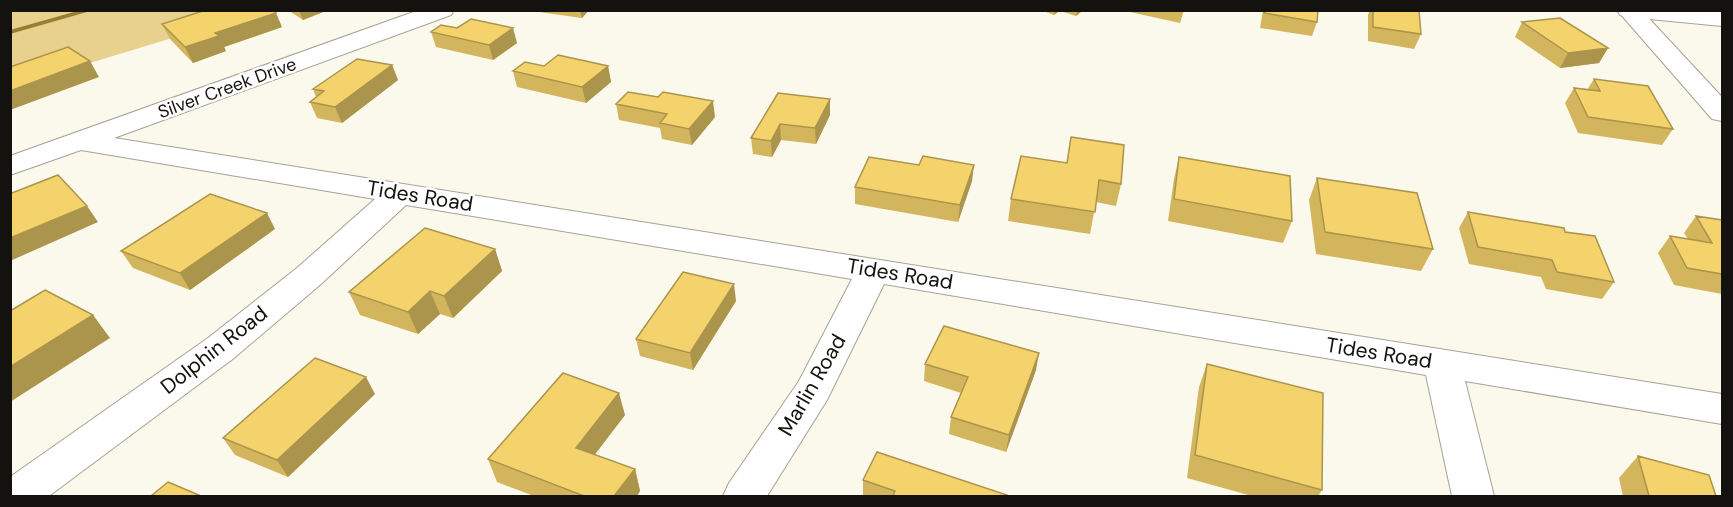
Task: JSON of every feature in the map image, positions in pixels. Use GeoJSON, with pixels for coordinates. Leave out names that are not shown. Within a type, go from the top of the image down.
{"type":"FeatureCollection","features":[{"type":"Feature","properties":{"kind":"street","name":"Silver Creek Drive"},"geometry":{"type":"LineString","coordinates":[[10,166],[443,10]]}},
{"type":"Feature","properties":{"kind":"street"},"geometry":{"type":"LineString","coordinates":[[1628,10],[1722,19]]}},
{"type":"Feature","properties":{"kind":"street"},"geometry":{"type":"LineString","coordinates":[[1628,10],[1722,113]]}},
{"type":"Feature","properties":{"kind":"street","name":"Tides Road"},"geometry":{"type":"LineString","coordinates":[[77,141],[402,192],[1722,409]]}},
{"type":"Feature","properties":{"kind":"street","name":"Dolphin Road"},"geometry":{"type":"LineString","coordinates":[[17,496],[221,348],[309,276],[402,192]]}},
{"type":"Feature","properties":{"kind":"street","name":"Marlin Road"},"geometry":{"type":"LineString","coordinates":[[744,496],[813,390],[874,270]]}},
{"type":"Feature","properties":{"kind":"street"},"geometry":{"type":"LineString","coordinates":[[1442,364],[1473,496]]}},
{"type":"Feature","properties":{"kind":"shaded area"},"geometry":{"type":"Polygon","coordinates":[[[11,11],[261,11],[11,87],[11,11]]]}},
{"type":"Feature","properties":{"kind":"building"},"geometry":{"type":"Polygon","coordinates":[[[206,10],[273,10],[276,13],[215,33],[219,36],[185,47],[162,24],[206,10]]]}},
{"type":"Feature","properties":{"kind":"building"},"geometry":{"type":"Polygon","coordinates":[[[1265,10],[1318,10],[1317,22],[1264,13],[1265,10]]]}},
{"type":"Feature","properties":{"kind":"building"},"geometry":{"type":"Polygon","coordinates":[[[1373,10],[1419,10],[1421,34],[1373,27],[1373,10]]]}},
{"type":"Feature","properties":{"kind":"building"},"geometry":{"type":"Polygon","coordinates":[[[1560,18],[1608,48],[1568,53],[1522,22],[1560,18]]]}},
{"type":"Feature","properties":{"kind":"building"},"geometry":{"type":"Polygon","coordinates":[[[471,19],[513,28],[489,45],[431,32],[441,25],[457,28],[471,19]]]}},
{"type":"Feature","properties":{"kind":"building"},"geometry":{"type":"Polygon","coordinates":[[[68,47],[90,61],[10,91],[10,67],[68,47]]]}},
{"type":"Feature","properties":{"kind":"building"},"geometry":{"type":"Polygon","coordinates":[[[558,55],[608,66],[582,87],[513,71],[525,62],[544,66],[558,55]]]}},
{"type":"Feature","properties":{"kind":"building"},"geometry":{"type":"Polygon","coordinates":[[[357,59],[392,65],[335,107],[310,102],[324,91],[313,89],[357,59]]]}},
{"type":"Feature","properties":{"kind":"building"},"geometry":{"type":"Polygon","coordinates":[[[1594,79],[1648,86],[1673,129],[1588,117],[1574,88],[1600,91],[1594,79]]]}},
{"type":"Feature","properties":{"kind":"building"},"geometry":{"type":"Polygon","coordinates":[[[628,92],[658,97],[663,92],[713,101],[689,129],[660,123],[667,114],[616,104],[628,92]]]}},
{"type":"Feature","properties":{"kind":"building"},"geometry":{"type":"Polygon","coordinates":[[[778,93],[830,99],[815,128],[780,124],[771,141],[751,138],[778,93]]]}},
{"type":"Feature","properties":{"kind":"building"},"geometry":{"type":"Polygon","coordinates":[[[1071,137],[1124,145],[1121,184],[1099,180],[1095,212],[1011,199],[1021,156],[1067,163],[1071,137]]]}},
{"type":"Feature","properties":{"kind":"building"},"geometry":{"type":"Polygon","coordinates":[[[923,156],[974,165],[960,205],[855,187],[869,157],[919,165],[923,156]]]}},
{"type":"Feature","properties":{"kind":"building"},"geometry":{"type":"Polygon","coordinates":[[[1179,157],[1290,176],[1292,221],[1174,199],[1179,157]]]}},
{"type":"Feature","properties":{"kind":"building"},"geometry":{"type":"Polygon","coordinates":[[[58,175],[87,206],[10,238],[10,192],[58,175]]]}},
{"type":"Feature","properties":{"kind":"building"},"geometry":{"type":"Polygon","coordinates":[[[1317,178],[1417,193],[1433,249],[1325,232],[1317,178]]]}},
{"type":"Feature","properties":{"kind":"building"},"geometry":{"type":"Polygon","coordinates":[[[210,194],[267,213],[180,273],[121,251],[210,194]]]}},
{"type":"Feature","properties":{"kind":"building"},"geometry":{"type":"Polygon","coordinates":[[[1468,212],[1564,228],[1565,232],[1595,236],[1614,282],[1557,272],[1552,260],[1478,247],[1468,212]]]}},
{"type":"Feature","properties":{"kind":"building"},"geometry":{"type":"Polygon","coordinates":[[[1696,216],[1722,220],[1722,274],[1687,268],[1670,236],[1712,243],[1696,216]]]}},
{"type":"Feature","properties":{"kind":"building"},"geometry":{"type":"Polygon","coordinates":[[[425,228],[495,249],[444,296],[430,291],[408,312],[349,292],[425,228]]]}},
{"type":"Feature","properties":{"kind":"building"},"geometry":{"type":"Polygon","coordinates":[[[683,272],[734,284],[690,353],[636,339],[683,272]]]}},
{"type":"Feature","properties":{"kind":"building"},"geometry":{"type":"Polygon","coordinates":[[[45,290],[93,315],[10,367],[10,311],[45,290]]]}},
{"type":"Feature","properties":{"kind":"building"},"geometry":{"type":"Polygon","coordinates":[[[944,326],[1039,353],[1009,435],[951,417],[968,377],[925,364],[944,326]]]}},
{"type":"Feature","properties":{"kind":"building"},"geometry":{"type":"Polygon","coordinates":[[[315,358],[366,377],[277,460],[223,438],[315,358]]]}},
{"type":"Feature","properties":{"kind":"building"},"geometry":{"type":"Polygon","coordinates":[[[1207,364],[1323,393],[1322,490],[1195,455],[1207,364]]]}},
{"type":"Feature","properties":{"kind":"building"},"geometry":{"type":"Polygon","coordinates":[[[563,373],[619,393],[576,448],[635,469],[614,496],[584,496],[488,459],[563,373]]]}},
{"type":"Feature","properties":{"kind":"building"},"geometry":{"type":"Polygon","coordinates":[[[877,452],[1007,495],[893,496],[895,491],[863,480],[877,452]]]}},
{"type":"Feature","properties":{"kind":"building"},"geometry":{"type":"Polygon","coordinates":[[[1638,456],[1709,475],[1716,496],[1649,496],[1638,456]]]}},
{"type":"Feature","properties":{"kind":"building"},"geometry":{"type":"Polygon","coordinates":[[[168,482],[201,496],[151,496],[168,482]]]}},
{"type":"Feature","properties":{"kind":"waterway"},"geometry":{"type":"LineString","coordinates":[[10,32],[91,10]]}}]}
